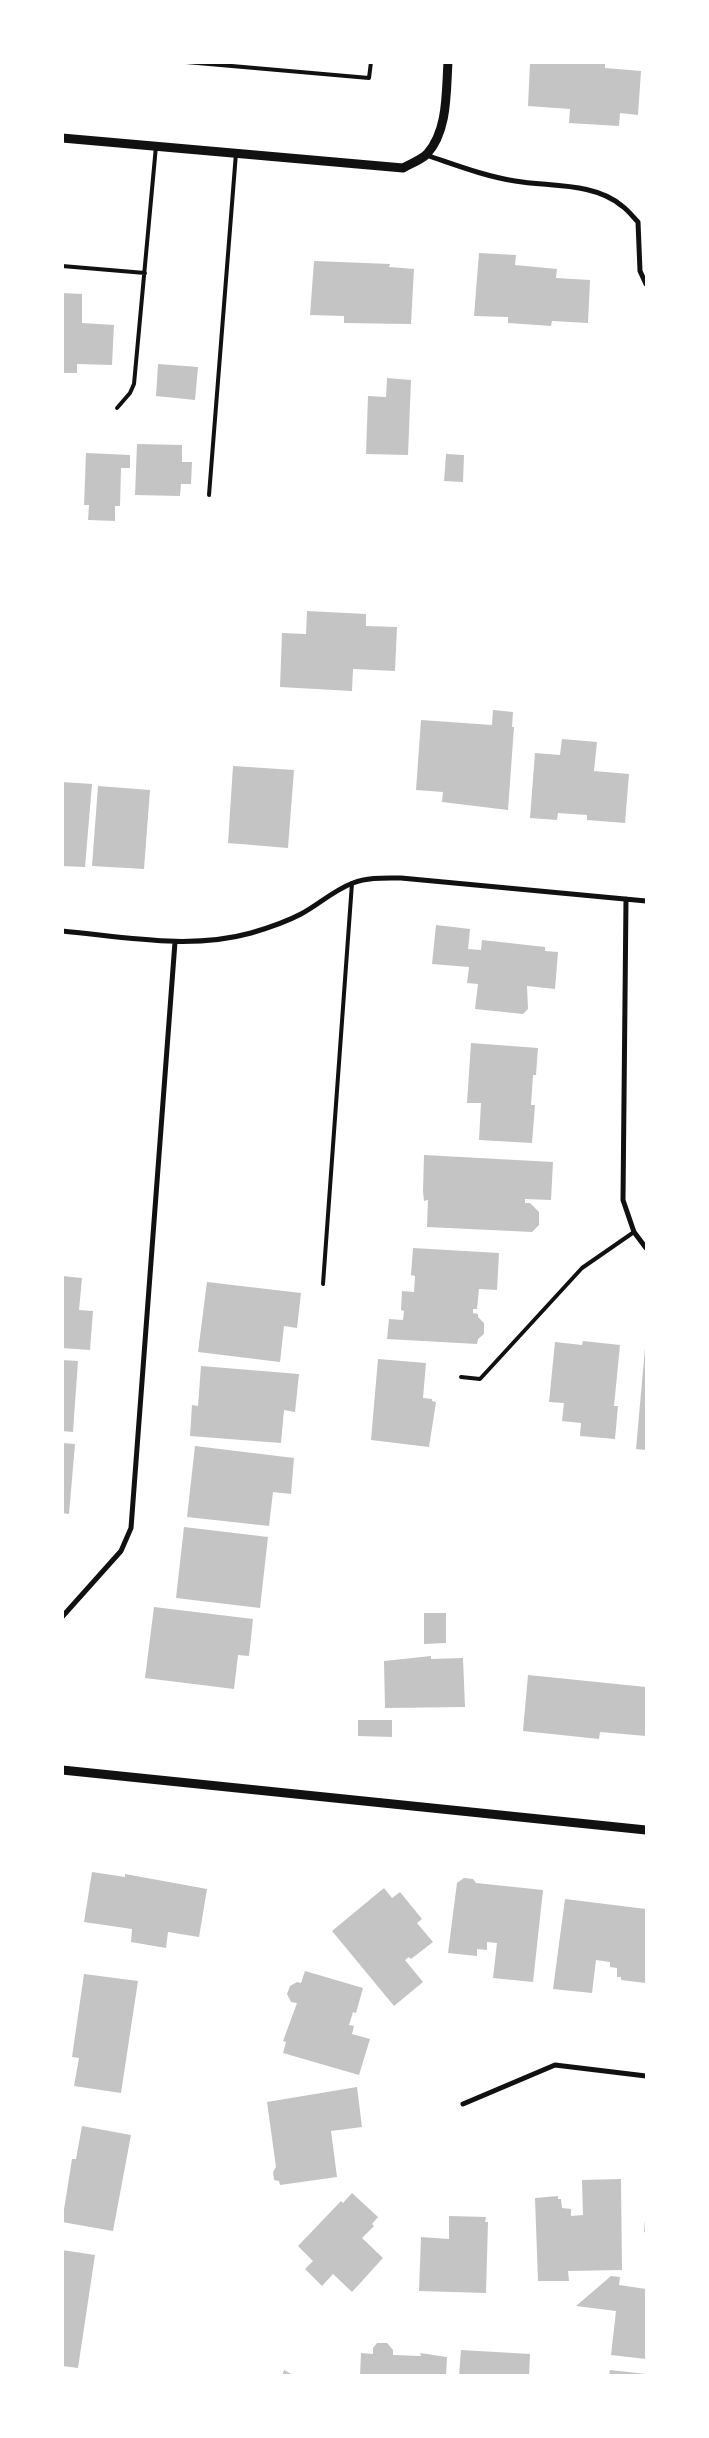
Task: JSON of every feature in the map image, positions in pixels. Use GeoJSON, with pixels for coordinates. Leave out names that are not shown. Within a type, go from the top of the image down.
{"type":"FeatureCollection","features":[{"type":"Feature","properties":{"kind":"street"},"geometry":{"type":"LineString","coordinates":[[62,138],[402,168],[426,155],[441,123],[445,107],[448,62]]}},
{"type":"Feature","properties":{"kind":"street"},"geometry":{"type":"LineString","coordinates":[[426,155],[480,174],[515,181],[574,187],[602,195],[622,205],[638,222],[640,271],[646,284]]}},
{"type":"Feature","properties":{"kind":"street"},"geometry":{"type":"LineString","coordinates":[[62,931],[175,942],[216,940],[250,933],[300,915],[352,883],[371,878],[402,878],[646,901]]}},
{"type":"Feature","properties":{"kind":"street"},"geometry":{"type":"LineString","coordinates":[[626,899],[623,1200],[634,1232],[646,1248]]}},
{"type":"Feature","properties":{"kind":"street"},"geometry":{"type":"LineString","coordinates":[[62,1617],[121,1551],[131,1528],[175,942]]}},
{"type":"Feature","properties":{"kind":"street"},"geometry":{"type":"LineString","coordinates":[[62,1770],[646,1830]]}},
{"type":"Feature","properties":{"kind":"street"},"geometry":{"type":"LineString","coordinates":[[463,2104],[555,2065],[646,2076]]}},
{"type":"Feature","properties":{"kind":"lane"},"geometry":{"type":"LineString","coordinates":[[186,62],[369,78],[371,62]]}},
{"type":"Feature","properties":{"kind":"lane"},"geometry":{"type":"LineString","coordinates":[[117,408],[130,393],[134,384],[156,146]]}},
{"type":"Feature","properties":{"kind":"lane"},"geometry":{"type":"LineString","coordinates":[[210,495],[236,154]]}},
{"type":"Feature","properties":{"kind":"lane"},"geometry":{"type":"LineString","coordinates":[[62,266],[145,273]]}},
{"type":"Feature","properties":{"kind":"lane"},"geometry":{"type":"LineString","coordinates":[[322,1284],[352,883]]}},
{"type":"Feature","properties":{"kind":"lane"},"geometry":{"type":"LineString","coordinates":[[461,1377],[480,1379],[582,1268],[634,1232]]}},
{"type":"Feature","properties":{"kind":"building"},"geometry":{"type":"Polygon","coordinates":[[[605,62],[605,68],[641,71],[638,115],[620,113],[619,126],[569,123],[570,109],[528,106],[530,63],[605,62]]]}},
{"type":"Feature","properties":{"kind":"building"},"geometry":{"type":"Polygon","coordinates":[[[479,253],[516,255],[515,265],[557,269],[556,278],[590,280],[588,323],[552,321],[551,326],[508,323],[508,317],[474,316],[479,253]]]}},
{"type":"Feature","properties":{"kind":"building"},"geometry":{"type":"Polygon","coordinates":[[[314,261],[390,264],[389,267],[414,269],[411,324],[344,323],[344,316],[310,315],[314,261]]]}},
{"type":"Feature","properties":{"kind":"building"},"geometry":{"type":"Polygon","coordinates":[[[62,293],[82,294],[82,323],[114,325],[112,365],[77,364],[77,373],[62,373],[62,293]]]}},
{"type":"Feature","properties":{"kind":"building"},"geometry":{"type":"Polygon","coordinates":[[[158,364],[198,367],[195,400],[156,396],[158,364]]]}},
{"type":"Feature","properties":{"kind":"building"},"geometry":{"type":"Polygon","coordinates":[[[387,378],[411,380],[408,455],[366,454],[368,396],[386,397],[387,378]]]}},
{"type":"Feature","properties":{"kind":"building"},"geometry":{"type":"Polygon","coordinates":[[[137,444],[182,445],[182,462],[192,462],[191,484],[181,484],[180,496],[135,495],[137,444]]]}},
{"type":"Feature","properties":{"kind":"building"},"geometry":{"type":"Polygon","coordinates":[[[86,453],[130,455],[130,468],[121,468],[120,506],[115,506],[115,521],[88,520],[89,505],[84,505],[86,453]]]}},
{"type":"Feature","properties":{"kind":"building"},"geometry":{"type":"Polygon","coordinates":[[[446,454],[464,455],[463,482],[444,481],[446,454]]]}},
{"type":"Feature","properties":{"kind":"building"},"geometry":{"type":"Polygon","coordinates":[[[307,611],[366,614],[366,626],[397,627],[395,671],[353,669],[352,691],[280,687],[282,633],[306,634],[307,611]]]}},
{"type":"Feature","properties":{"kind":"building"},"geometry":{"type":"Polygon","coordinates":[[[493,710],[513,712],[512,727],[514,727],[508,810],[442,802],[443,792],[416,790],[421,720],[492,725],[493,710]]]}},
{"type":"Feature","properties":{"kind":"building"},"geometry":{"type":"Polygon","coordinates":[[[562,739],[597,742],[594,771],[629,774],[625,823],[587,820],[587,815],[558,813],[557,820],[530,818],[535,753],[560,755],[562,739]]]}},
{"type":"Feature","properties":{"kind":"building"},"geometry":{"type":"Polygon","coordinates":[[[233,766],[294,770],[288,848],[228,843],[233,766]]]}},
{"type":"Feature","properties":{"kind":"building"},"geometry":{"type":"Polygon","coordinates":[[[62,782],[92,784],[85,867],[62,866],[62,782]]]}},
{"type":"Feature","properties":{"kind":"building"},"geometry":{"type":"Polygon","coordinates":[[[98,786],[150,790],[144,869],[92,866],[98,786]]]}},
{"type":"Feature","properties":{"kind":"building"},"geometry":{"type":"Polygon","coordinates":[[[436,925],[470,929],[468,949],[481,950],[482,940],[545,947],[545,951],[558,952],[555,989],[527,986],[528,1009],[523,1014],[475,1009],[478,984],[467,983],[469,967],[432,964],[436,925]]]}},
{"type":"Feature","properties":{"kind":"building"},"geometry":{"type":"Polygon","coordinates":[[[471,1043],[538,1048],[536,1075],[533,1075],[531,1105],[535,1105],[532,1143],[479,1140],[481,1103],[467,1103],[471,1043]]]}},
{"type":"Feature","properties":{"kind":"building"},"geometry":{"type":"Polygon","coordinates":[[[424,1155],[553,1162],[551,1200],[525,1199],[525,1203],[530,1203],[539,1212],[539,1225],[532,1232],[427,1227],[428,1200],[424,1201],[423,1191],[424,1155]]]}},
{"type":"Feature","properties":{"kind":"building"},"geometry":{"type":"Polygon","coordinates":[[[413,1248],[499,1253],[497,1290],[479,1289],[477,1309],[473,1309],[473,1313],[478,1314],[478,1317],[484,1323],[484,1334],[478,1339],[477,1344],[387,1339],[389,1319],[403,1320],[404,1311],[401,1310],[402,1291],[414,1292],[415,1276],[411,1275],[413,1248]]]}},
{"type":"Feature","properties":{"kind":"building"},"geometry":{"type":"Polygon","coordinates":[[[62,1276],[82,1278],[79,1310],[93,1311],[90,1350],[62,1348],[62,1276]]]}},
{"type":"Feature","properties":{"kind":"building"},"geometry":{"type":"Polygon","coordinates":[[[207,1282],[301,1293],[297,1328],[284,1326],[280,1362],[198,1352],[207,1282]]]}},
{"type":"Feature","properties":{"kind":"building"},"geometry":{"type":"Polygon","coordinates":[[[583,1341],[620,1345],[614,1406],[618,1406],[615,1439],[580,1436],[581,1423],[562,1421],[564,1403],[549,1402],[555,1342],[582,1345],[583,1341]]]}},
{"type":"Feature","properties":{"kind":"building"},"geometry":{"type":"Polygon","coordinates":[[[646,1348],[646,1450],[636,1449],[646,1348]]]}},
{"type":"Feature","properties":{"kind":"building"},"geometry":{"type":"Polygon","coordinates":[[[378,1359],[426,1363],[423,1398],[432,1399],[432,1401],[436,1402],[429,1447],[371,1440],[378,1359]]]}},
{"type":"Feature","properties":{"kind":"building"},"geometry":{"type":"Polygon","coordinates":[[[62,1360],[78,1361],[73,1432],[62,1431],[62,1360]]]}},
{"type":"Feature","properties":{"kind":"building"},"geometry":{"type":"Polygon","coordinates":[[[201,1366],[299,1374],[295,1412],[284,1410],[281,1443],[190,1436],[192,1405],[198,1406],[201,1366]]]}},
{"type":"Feature","properties":{"kind":"building"},"geometry":{"type":"Polygon","coordinates":[[[62,1443],[75,1444],[69,1514],[62,1513],[62,1443]]]}},
{"type":"Feature","properties":{"kind":"building"},"geometry":{"type":"Polygon","coordinates":[[[195,1446],[294,1458],[291,1494],[273,1492],[269,1526],[187,1517],[195,1446]]]}},
{"type":"Feature","properties":{"kind":"building"},"geometry":{"type":"Polygon","coordinates":[[[184,1527],[268,1537],[260,1608],[176,1598],[184,1527]]]}},
{"type":"Feature","properties":{"kind":"building"},"geometry":{"type":"Polygon","coordinates":[[[154,1607],[253,1619],[249,1656],[238,1655],[234,1689],[145,1678],[154,1607]]]}},
{"type":"Feature","properties":{"kind":"building"},"geometry":{"type":"Polygon","coordinates":[[[424,1613],[446,1613],[446,1643],[424,1644],[424,1613]]]}},
{"type":"Feature","properties":{"kind":"building"},"geometry":{"type":"Polygon","coordinates":[[[431,1656],[431,1659],[463,1658],[465,1707],[385,1708],[384,1661],[431,1656]]]}},
{"type":"Feature","properties":{"kind":"building"},"geometry":{"type":"Polygon","coordinates":[[[528,1675],[646,1687],[646,1736],[600,1732],[599,1739],[523,1731],[528,1675]]]}},
{"type":"Feature","properties":{"kind":"building"},"geometry":{"type":"Polygon","coordinates":[[[358,1720],[392,1720],[392,1737],[358,1736],[358,1720]]]}},
{"type":"Feature","properties":{"kind":"building"},"geometry":{"type":"Polygon","coordinates":[[[92,1872],[125,1877],[125,1874],[207,1889],[199,1937],[168,1932],[166,1948],[131,1942],[132,1929],[84,1922],[92,1872]]]}},
{"type":"Feature","properties":{"kind":"building"},"geometry":{"type":"Polygon","coordinates":[[[464,1878],[473,1879],[476,1883],[543,1890],[533,1982],[493,1978],[497,1943],[487,1942],[487,1950],[477,1949],[477,1956],[448,1953],[457,1883],[464,1878]]]}},
{"type":"Feature","properties":{"kind":"building"},"geometry":{"type":"Polygon","coordinates":[[[384,1888],[392,1898],[400,1892],[422,1919],[417,1923],[433,1942],[411,1959],[409,1957],[405,1960],[423,1982],[394,2006],[332,1931],[384,1888]]]}},
{"type":"Feature","properties":{"kind":"building"},"geometry":{"type":"Polygon","coordinates":[[[565,1899],[646,1909],[645,1983],[621,1980],[621,1977],[617,1977],[617,1968],[610,1967],[610,1962],[596,1960],[592,1993],[553,1989],[565,1899]]]}},
{"type":"Feature","properties":{"kind":"building"},"geometry":{"type":"Polygon","coordinates":[[[305,1971],[363,1988],[356,2013],[353,2012],[349,2025],[354,2026],[352,2034],[370,2039],[359,2075],[283,2053],[286,2042],[283,2041],[297,2003],[291,2002],[287,1994],[290,1986],[297,1982],[301,1983],[305,1971]]]}},
{"type":"Feature","properties":{"kind":"building"},"geometry":{"type":"Polygon","coordinates":[[[84,1974],[138,1981],[121,2093],[74,2086],[79,2058],[72,2057],[84,1974]]]}},
{"type":"Feature","properties":{"kind":"building"},"geometry":{"type":"Polygon","coordinates":[[[357,2087],[362,2127],[331,2131],[337,2177],[280,2185],[279,2181],[274,2180],[273,2172],[276,2167],[267,2102],[357,2087]]]}},
{"type":"Feature","properties":{"kind":"building"},"geometry":{"type":"Polygon","coordinates":[[[82,2126],[131,2135],[113,2231],[62,2222],[72,2159],[76,2159],[82,2126]]]}},
{"type":"Feature","properties":{"kind":"building"},"geometry":{"type":"Polygon","coordinates":[[[621,2179],[622,2270],[568,2271],[569,2281],[538,2281],[535,2198],[558,2196],[558,2199],[561,2199],[562,2208],[571,2209],[571,2216],[583,2215],[582,2180],[621,2179]]]}},
{"type":"Feature","properties":{"kind":"building"},"geometry":{"type":"Polygon","coordinates":[[[352,2193],[378,2217],[372,2224],[374,2226],[362,2238],[383,2258],[352,2292],[333,2274],[322,2286],[305,2269],[313,2261],[298,2246],[341,2201],[343,2203],[352,2193]]]}},
{"type":"Feature","properties":{"kind":"building"},"geometry":{"type":"Polygon","coordinates":[[[449,2216],[486,2217],[485,2222],[488,2222],[486,2293],[419,2291],[421,2237],[449,2239],[449,2216]]]}},
{"type":"Feature","properties":{"kind":"building"},"geometry":{"type":"Polygon","coordinates":[[[646,2220],[646,2233],[644,2232],[646,2220]]]}},
{"type":"Feature","properties":{"kind":"building"},"geometry":{"type":"Polygon","coordinates":[[[62,2250],[95,2255],[78,2368],[62,2366],[62,2250]]]}},
{"type":"Feature","properties":{"kind":"building"},"geometry":{"type":"Polygon","coordinates":[[[611,2276],[620,2277],[619,2285],[646,2289],[646,2359],[611,2355],[616,2311],[576,2306],[611,2276]]]}},
{"type":"Feature","properties":{"kind":"building"},"geometry":{"type":"Polygon","coordinates":[[[377,2343],[387,2343],[393,2350],[393,2355],[421,2356],[420,2353],[447,2357],[446,2376],[360,2376],[361,2353],[373,2354],[373,2348],[377,2343]]]}},
{"type":"Feature","properties":{"kind":"building"},"geometry":{"type":"Polygon","coordinates":[[[461,2350],[530,2354],[529,2376],[459,2376],[461,2350]]]}},
{"type":"Feature","properties":{"kind":"building"},"geometry":{"type":"Polygon","coordinates":[[[284,2370],[295,2376],[282,2376],[284,2370]]]}},
{"type":"Feature","properties":{"kind":"building"},"geometry":{"type":"Polygon","coordinates":[[[610,2370],[646,2374],[646,2376],[609,2376],[610,2370]]]}}]}
